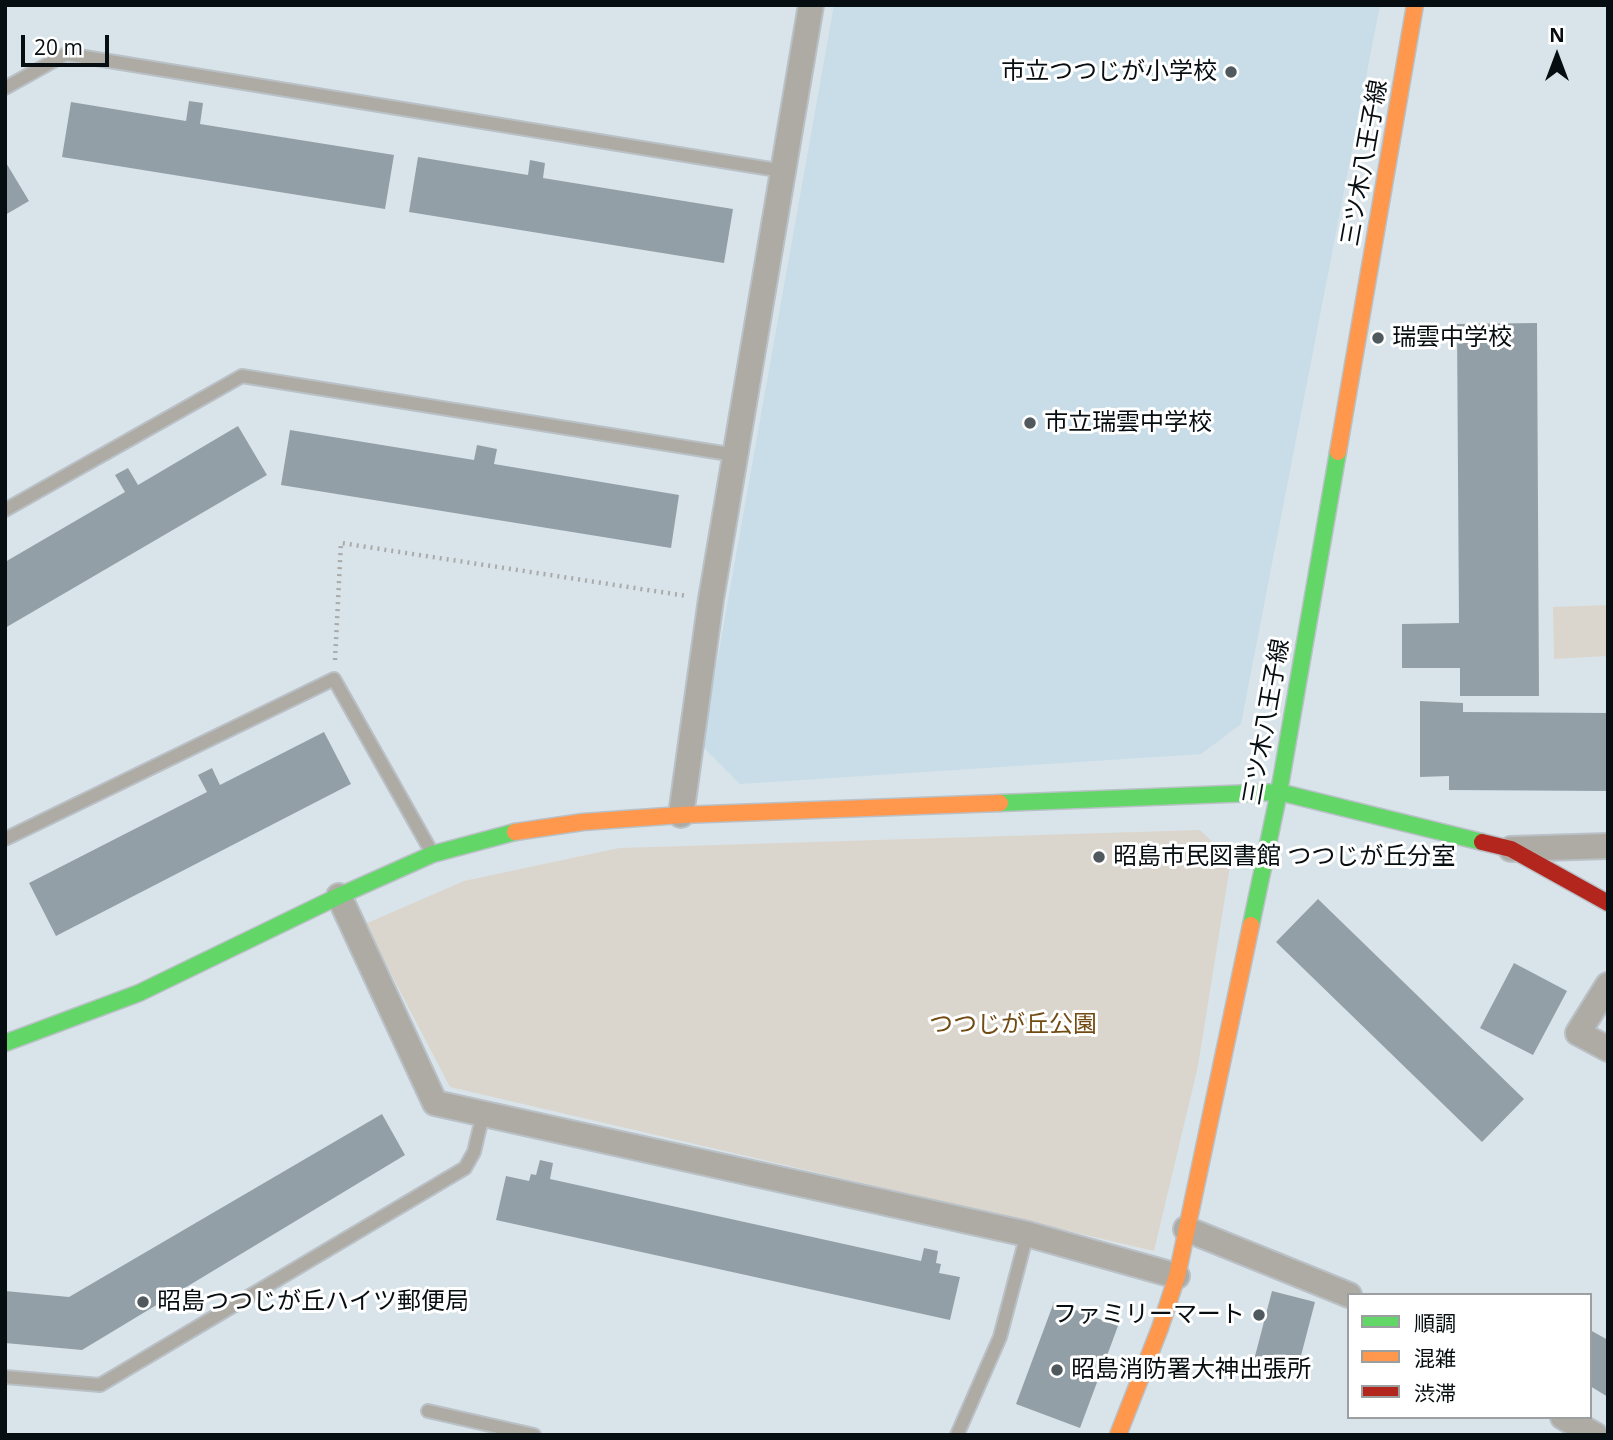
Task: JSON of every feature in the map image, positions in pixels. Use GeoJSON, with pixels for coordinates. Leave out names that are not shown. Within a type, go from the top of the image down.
{"type":"FeatureCollection","features":[{"type":"Feature","properties":{"kind":"street"},"geometry":{"type":"LineString","coordinates":[[681,815],[711,599],[811,5]]}},
{"type":"Feature","properties":{"kind":"street","name":"三ツ木八王子線"},"geometry":{"type":"LineString","coordinates":[[1118,1435],[1160,1328],[1177,1276],[1279,792],[1415,5]]}},
{"type":"Feature","properties":{"kind":"street"},"geometry":{"type":"LineString","coordinates":[[5,1043],[139,993],[339,895],[433,854],[516,832],[583,822],[681,815],[1279,792],[1511,849],[1608,903]]}},
{"type":"Feature","properties":{"kind":"street"},"geometry":{"type":"LineString","coordinates":[[1511,849],[1608,846]]}},
{"type":"Feature","properties":{"kind":"street"},"geometry":{"type":"LineString","coordinates":[[339,895],[435,1103],[1027,1234],[1177,1276]]}},
{"type":"Feature","properties":{"kind":"street"},"geometry":{"type":"LineString","coordinates":[[1608,985],[1578,1033],[1608,1049]]}},
{"type":"Feature","properties":{"kind":"street"},"geometry":{"type":"LineString","coordinates":[[1186,1229],[1347,1294]]}},
{"type":"Feature","properties":{"kind":"street"},"geometry":{"type":"LineString","coordinates":[[1567,1419],[1595,1435]]}},
{"type":"Feature","properties":{"kind":"lane"},"geometry":{"type":"LineString","coordinates":[[5,88],[66,54],[783,171]]}},
{"type":"Feature","properties":{"kind":"lane"},"geometry":{"type":"LineString","coordinates":[[5,510],[242,376],[735,455]]}},
{"type":"Feature","properties":{"kind":"lane"},"geometry":{"type":"LineString","coordinates":[[5,839],[334,679],[433,854]]}},
{"type":"Feature","properties":{"kind":"lane"},"geometry":{"type":"LineString","coordinates":[[5,1377],[100,1385],[465,1168],[474,1152],[483,1114]]}},
{"type":"Feature","properties":{"kind":"lane"},"geometry":{"type":"LineString","coordinates":[[957,1435],[1000,1337],[1027,1234]]}},
{"type":"Feature","properties":{"kind":"lane"},"geometry":{"type":"LineString","coordinates":[[428,1411],[534,1435]]}},
{"type":"Feature","properties":{"kind":"path"},"geometry":{"type":"LineString","coordinates":[[334,679],[341,542],[711,599]]}},
{"type":"Feature","properties":{"kind":"shaded area","name":"市立瑞雲中学校"},"geometry":{"type":"Polygon","coordinates":[[[834,5],[1380,5],[1241,724],[1201,754],[740,784],[702,746],[834,5]]]}},
{"type":"Feature","properties":{"kind":"green space"},"geometry":{"type":"Polygon","coordinates":[[[1608,605],[1608,656],[1554,659],[1553,607],[1608,605]]]}},
{"type":"Feature","properties":{"kind":"green space","name":"つつじが丘公園"},"geometry":{"type":"Polygon","coordinates":[[[1200,830],[1231,860],[1198,1066],[1154,1251],[450,1087],[365,924],[464,881],[619,848],[1200,830]]]}},
{"type":"Feature","properties":{"kind":"building"},"geometry":{"type":"Polygon","coordinates":[[[189,101],[203,103],[200,124],[394,155],[385,209],[62,157],[71,102],[186,121],[189,101]]]}},
{"type":"Feature","properties":{"kind":"building"},"geometry":{"type":"Polygon","coordinates":[[[418,157],[528,175],[530,160],[545,163],[543,178],[733,209],[724,263],[409,212],[418,157]]]}},
{"type":"Feature","properties":{"kind":"building"},"geometry":{"type":"Polygon","coordinates":[[[5,161],[29,201],[5,215],[5,161]]]}},
{"type":"Feature","properties":{"kind":"building"},"geometry":{"type":"Polygon","coordinates":[[[1537,323],[1539,696],[1460,696],[1460,668],[1402,668],[1402,624],[1459,623],[1457,324],[1537,323]]]}},
{"type":"Feature","properties":{"kind":"building"},"geometry":{"type":"Polygon","coordinates":[[[238,426],[267,475],[5,628],[5,562],[125,492],[115,475],[128,468],[138,485],[238,426]]]}},
{"type":"Feature","properties":{"kind":"building"},"geometry":{"type":"Polygon","coordinates":[[[290,430],[474,460],[477,445],[497,449],[494,464],[679,495],[671,548],[281,485],[290,430]]]}},
{"type":"Feature","properties":{"kind":"building"},"geometry":{"type":"Polygon","coordinates":[[[1420,701],[1463,703],[1463,712],[1608,713],[1608,791],[1449,790],[1449,776],[1420,777],[1420,701]]]}},
{"type":"Feature","properties":{"kind":"building"},"geometry":{"type":"Polygon","coordinates":[[[324,732],[351,784],[56,936],[29,883],[207,792],[198,775],[212,768],[220,785],[324,732]]]}},
{"type":"Feature","properties":{"kind":"building"},"geometry":{"type":"Polygon","coordinates":[[[1318,899],[1524,1099],[1482,1142],[1276,942],[1318,899]]]}},
{"type":"Feature","properties":{"kind":"building"},"geometry":{"type":"Polygon","coordinates":[[[1514,963],[1567,991],[1533,1055],[1480,1028],[1514,963]]]}},
{"type":"Feature","properties":{"kind":"building"},"geometry":{"type":"Polygon","coordinates":[[[382,1114],[405,1155],[82,1350],[5,1343],[5,1291],[69,1297],[382,1114]]]}},
{"type":"Feature","properties":{"kind":"building"},"geometry":{"type":"Polygon","coordinates":[[[540,1160],[553,1163],[550,1179],[921,1261],[924,1248],[938,1251],[936,1263],[941,1264],[939,1273],[960,1277],[950,1320],[496,1220],[506,1176],[529,1181],[531,1174],[536,1175],[540,1160]]]}},
{"type":"Feature","properties":{"kind":"building"},"geometry":{"type":"Polygon","coordinates":[[[1272,1291],[1315,1302],[1297,1371],[1254,1360],[1272,1291]]]}},
{"type":"Feature","properties":{"kind":"building"},"geometry":{"type":"Polygon","coordinates":[[[1054,1302],[1118,1326],[1080,1428],[1016,1404],[1054,1302]]]}},
{"type":"Feature","properties":{"kind":"building"},"geometry":{"type":"Polygon","coordinates":[[[1592,1331],[1608,1340],[1608,1397],[1592,1387],[1592,1331]]]}},
{"type":"Feature","properties":{"kind":"traffic: fast"},"geometry":{"type":"LineString","coordinates":[[1251,925],[1279,792],[1338,452]]}},
{"type":"Feature","properties":{"kind":"traffic: fast"},"geometry":{"type":"LineString","coordinates":[[1000,803],[1279,792],[1482,842]]}},
{"type":"Feature","properties":{"kind":"traffic: fast"},"geometry":{"type":"LineString","coordinates":[[5,1043],[139,993],[339,896],[433,854],[515,832]]}},
{"type":"Feature","properties":{"kind":"traffic: slow"},"geometry":{"type":"LineString","coordinates":[[1338,452],[1415,5]]}},
{"type":"Feature","properties":{"kind":"traffic: slow"},"geometry":{"type":"LineString","coordinates":[[515,832],[583,822],[681,815],[1000,803]]}},
{"type":"Feature","properties":{"kind":"traffic: slow"},"geometry":{"type":"LineString","coordinates":[[1118,1435],[1160,1328],[1177,1276],[1251,925]]}},
{"type":"Feature","properties":{"kind":"traffic: jam"},"geometry":{"type":"LineString","coordinates":[[1482,842],[1511,849],[1608,903]]}},
{"type":"Feature","properties":{"kind":"place","name":"市立つつじが小学校"},"geometry":{"type":"Point","coordinates":[1231,72]}},
{"type":"Feature","properties":{"kind":"place","name":"瑞雲中学校"},"geometry":{"type":"Point","coordinates":[1378,338]}},
{"type":"Feature","properties":{"kind":"place","name":"市立瑞雲中学校"},"geometry":{"type":"Point","coordinates":[1030,423]}},
{"type":"Feature","properties":{"kind":"place","name":"昭島市民図書館 つつじが丘分室"},"geometry":{"type":"Point","coordinates":[1099,857]}},
{"type":"Feature","properties":{"kind":"place","name":"昭島つつじが丘ハイツ郵便局"},"geometry":{"type":"Point","coordinates":[143,1302]}},
{"type":"Feature","properties":{"kind":"place","name":"ファミリーマート"},"geometry":{"type":"Point","coordinates":[1259,1315]}},
{"type":"Feature","properties":{"kind":"place","name":"昭島消防署大神出張所"},"geometry":{"type":"Point","coordinates":[1057,1370]}}]}
